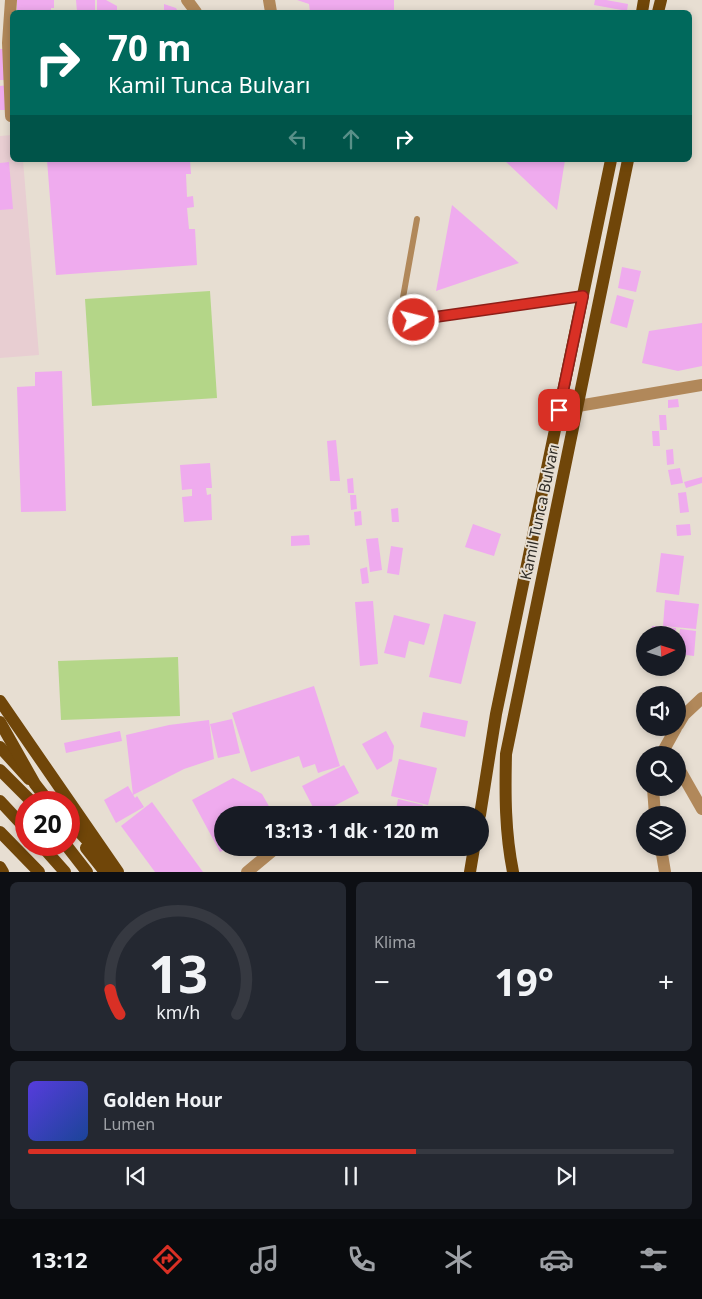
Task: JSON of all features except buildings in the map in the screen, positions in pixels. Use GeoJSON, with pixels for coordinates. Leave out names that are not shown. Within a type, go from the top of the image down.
{"type":"FeatureCollection","features":[{"type":"Feature","properties":{"kind":"main road","name":"Kamil Tunca Bulvarı"},"geometry":{"type":"LineString","coordinates":[[481,806],[496,714],[611,162]]}},
{"type":"Feature","properties":{"kind":"main road","name":"Kamil Tunca Bulvarı"},"geometry":{"type":"LineString","coordinates":[[513,872],[507,843],[506,754],[628,162]]}},
{"type":"Feature","properties":{"kind":"main road"},"geometry":{"type":"LineString","coordinates":[[0,701],[117,872]]}},
{"type":"Feature","properties":{"kind":"main road"},"geometry":{"type":"LineString","coordinates":[[0,722],[38,789]]}},
{"type":"Feature","properties":{"kind":"main road"},"geometry":{"type":"LineString","coordinates":[[0,747],[38,789]]}},
{"type":"Feature","properties":{"kind":"main road"},"geometry":{"type":"LineString","coordinates":[[0,770],[21,791]]}},
{"type":"Feature","properties":{"kind":"main road"},"geometry":{"type":"LineString","coordinates":[[0,802],[15,818]]}},
{"type":"Feature","properties":{"kind":"main road"},"geometry":{"type":"LineString","coordinates":[[0,832],[39,872]]}},
{"type":"Feature","properties":{"kind":"main road"},"geometry":{"type":"LineString","coordinates":[[80,833],[117,872]]}},
{"type":"Feature","properties":{"kind":"main road"},"geometry":{"type":"LineString","coordinates":[[80,841],[104,872]]}},
{"type":"Feature","properties":{"kind":"main road"},"geometry":{"type":"LineString","coordinates":[[51,856],[65,872]]}},
{"type":"Feature","properties":{"kind":"main road"},"geometry":{"type":"LineString","coordinates":[[75,856],[87,872]]}},
{"type":"Feature","properties":{"kind":"main road"},"geometry":{"type":"LineString","coordinates":[[470,872],[473,856]]}},
{"type":"Feature","properties":{"kind":"main road"},"geometry":{"type":"LineString","coordinates":[[0,867],[3,872]]}},
{"type":"Feature","properties":{"kind":"street"},"geometry":{"type":"LineString","coordinates":[[8,116],[7,43],[10,11]]}},
{"type":"Feature","properties":{"kind":"street"},"geometry":{"type":"LineString","coordinates":[[578,406],[702,385]]}},
{"type":"Feature","properties":{"kind":"street"},"geometry":{"type":"LineString","coordinates":[[686,713],[702,698]]}},
{"type":"Feature","properties":{"kind":"street"},"geometry":{"type":"LineString","coordinates":[[686,782],[702,809]]}},
{"type":"Feature","properties":{"kind":"street"},"geometry":{"type":"LineString","coordinates":[[247,872],[266,856]]}},
{"type":"Feature","properties":{"kind":"street"},"geometry":{"type":"LineString","coordinates":[[663,856],[666,872]]}},
{"type":"Feature","properties":{"kind":"lane"},"geometry":{"type":"LineString","coordinates":[[417,219],[402,303],[403,311],[409,318],[414,320],[583,296]]}},
{"type":"Feature","properties":{"kind":"shaded area"},"geometry":{"type":"Polygon","coordinates":[[[10,135],[10,162],[23,162],[39,355],[0,358],[0,136],[10,135]]]}},
{"type":"Feature","properties":{"kind":"green space"},"geometry":{"type":"Polygon","coordinates":[[[210,291],[217,398],[92,406],[85,299],[210,291]]]}},
{"type":"Feature","properties":{"kind":"green space"},"geometry":{"type":"Polygon","coordinates":[[[178,657],[180,716],[61,720],[58,661],[178,657]]]}},
{"type":"Feature","properties":{"kind":"route"},"geometry":{"type":"LineString","coordinates":[[414,320],[583,296],[559,410]]}}]}
